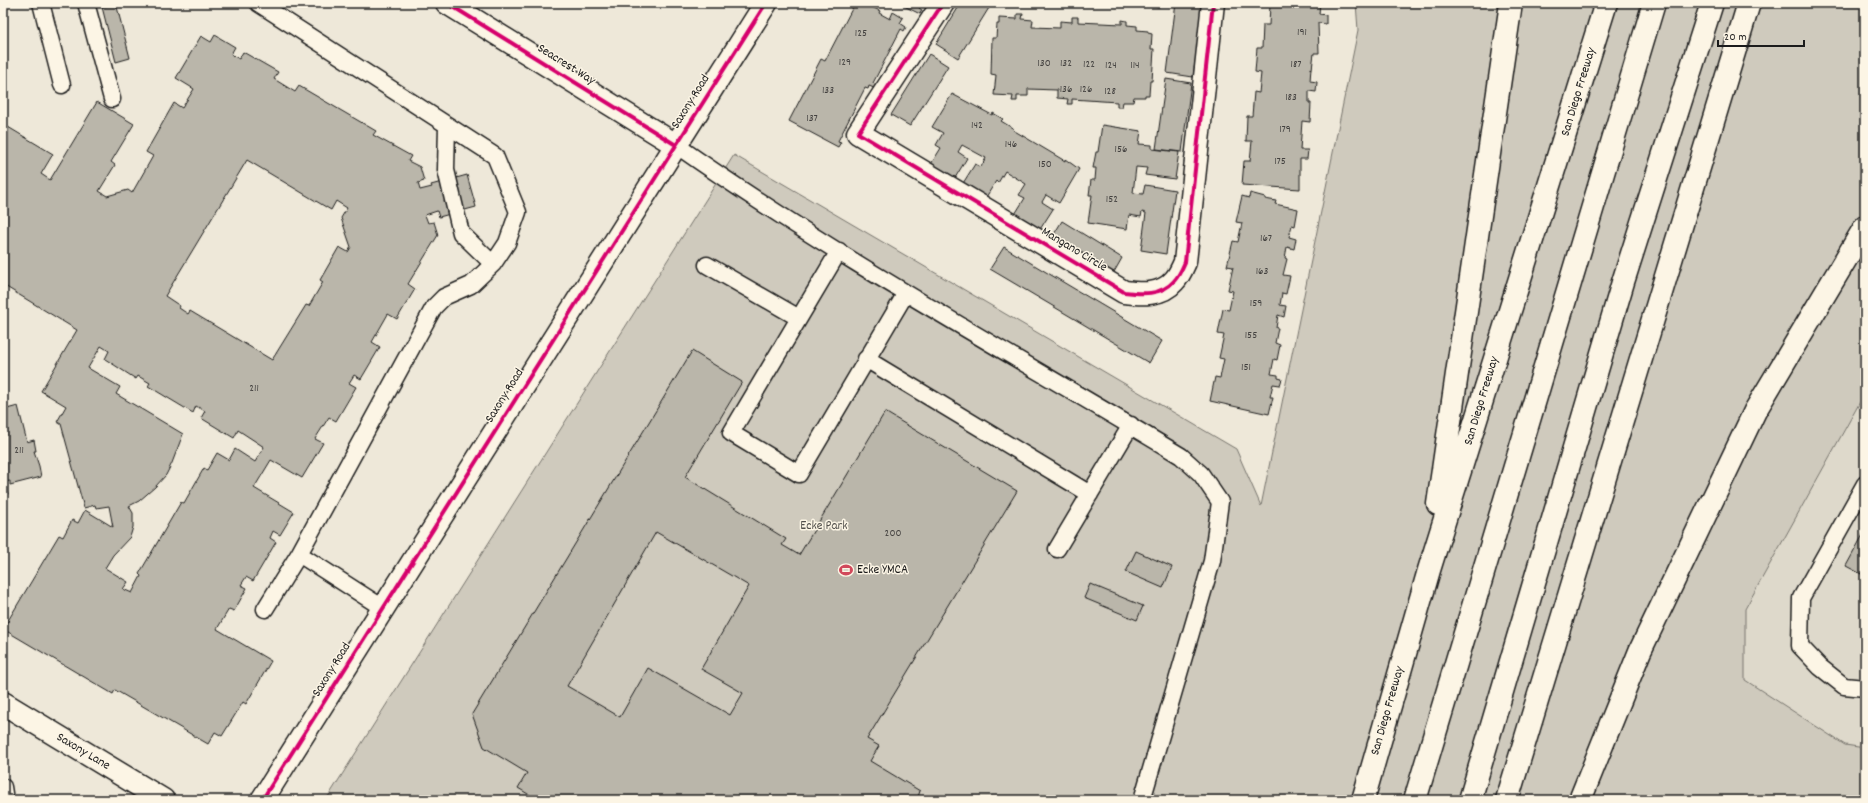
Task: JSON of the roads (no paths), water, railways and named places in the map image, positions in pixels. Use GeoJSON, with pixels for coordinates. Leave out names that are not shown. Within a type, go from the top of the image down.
{"type":"FeatureCollection","features":[{"type":"Feature","properties":{"kind":"main road","name":"Seacrest Way"},"geometry":{"type":"LineString","coordinates":[[447,3],[676,145]]}},
{"type":"Feature","properties":{"kind":"main road","name":"Saxony Road"},"geometry":{"type":"LineString","coordinates":[[262,800],[766,3]]}},
{"type":"Feature","properties":{"kind":"main road","name":"Mangano Circle"},"geometry":{"type":"LineString","coordinates":[[943,3],[858,132],[1124,292],[1144,295],[1157,292],[1174,282],[1186,262],[1213,3]]}},
{"type":"Feature","properties":{"kind":"main road"},"geometry":{"type":"LineString","coordinates":[[1429,570],[1511,3]]}},
{"type":"Feature","properties":{"kind":"main road","name":"San Diego Freeway"},"geometry":{"type":"LineString","coordinates":[[1362,800],[1429,570],[1606,3]]}},
{"type":"Feature","properties":{"kind":"main road"},"geometry":{"type":"LineString","coordinates":[[1415,800],[1654,3]]}},
{"type":"Feature","properties":{"kind":"main road"},"geometry":{"type":"LineString","coordinates":[[1470,800],[1623,282],[1712,3]]}},
{"type":"Feature","properties":{"kind":"main road"},"geometry":{"type":"LineString","coordinates":[[1507,800],[1693,192],[1749,3]]}},
{"type":"Feature","properties":{"kind":"main road"},"geometry":{"type":"LineString","coordinates":[[1580,800],[1640,650],[1755,411],[1865,227]]}},
{"type":"Feature","properties":{"kind":"main road","name":"Saxony Lane"},"geometry":{"type":"LineString","coordinates":[[3,703],[163,800]]}},
{"type":"Feature","properties":{"kind":"lane"},"geometry":{"type":"LineString","coordinates":[[41,3],[62,85]]}},
{"type":"Feature","properties":{"kind":"lane"},"geometry":{"type":"LineString","coordinates":[[86,3],[112,99]]}},
{"type":"Feature","properties":{"kind":"lane"},"geometry":{"type":"LineString","coordinates":[[258,3],[495,156],[518,212],[507,243],[493,264],[471,285],[444,297],[434,308],[299,554],[265,609]]}},
{"type":"Feature","properties":{"kind":"lane"},"geometry":{"type":"LineString","coordinates":[[447,125],[446,170],[461,233],[493,264]]}},
{"type":"Feature","properties":{"kind":"lane"},"geometry":{"type":"LineString","coordinates":[[676,145],[734,186],[906,293],[1181,456],[1201,474],[1220,502],[1212,562],[1142,800]]}},
{"type":"Feature","properties":{"kind":"lane"},"geometry":{"type":"LineString","coordinates":[[839,251],[731,433],[799,474],[906,293]]}},
{"type":"Feature","properties":{"kind":"lane"},"geometry":{"type":"LineString","coordinates":[[707,265],[799,318]]}},
{"type":"Feature","properties":{"kind":"lane"},"geometry":{"type":"LineString","coordinates":[[866,359],[1090,494]]}},
{"type":"Feature","properties":{"kind":"lane"},"geometry":{"type":"LineString","coordinates":[[1057,550],[1131,425]]}},
{"type":"Feature","properties":{"kind":"lane"},"geometry":{"type":"LineString","coordinates":[[1865,484],[1801,598],[1800,646],[1820,667],[1844,686],[1865,688]]}},
{"type":"Feature","properties":{"kind":"lane"},"geometry":{"type":"LineString","coordinates":[[299,554],[383,608]]}},
{"type":"Feature","properties":{"kind":"lane"},"geometry":{"type":"LineString","coordinates":[[3,787],[5,800]]}},
{"type":"Feature","properties":{"kind":"place","name":"Ecke YMCA"},"geometry":{"type":"Point","coordinates":[846,570]}},
{"type":"Feature","properties":{"kind":"park label","name":"Ecke Park"},"geometry":{"type":"Point","coordinates":[824,526]}}]}
